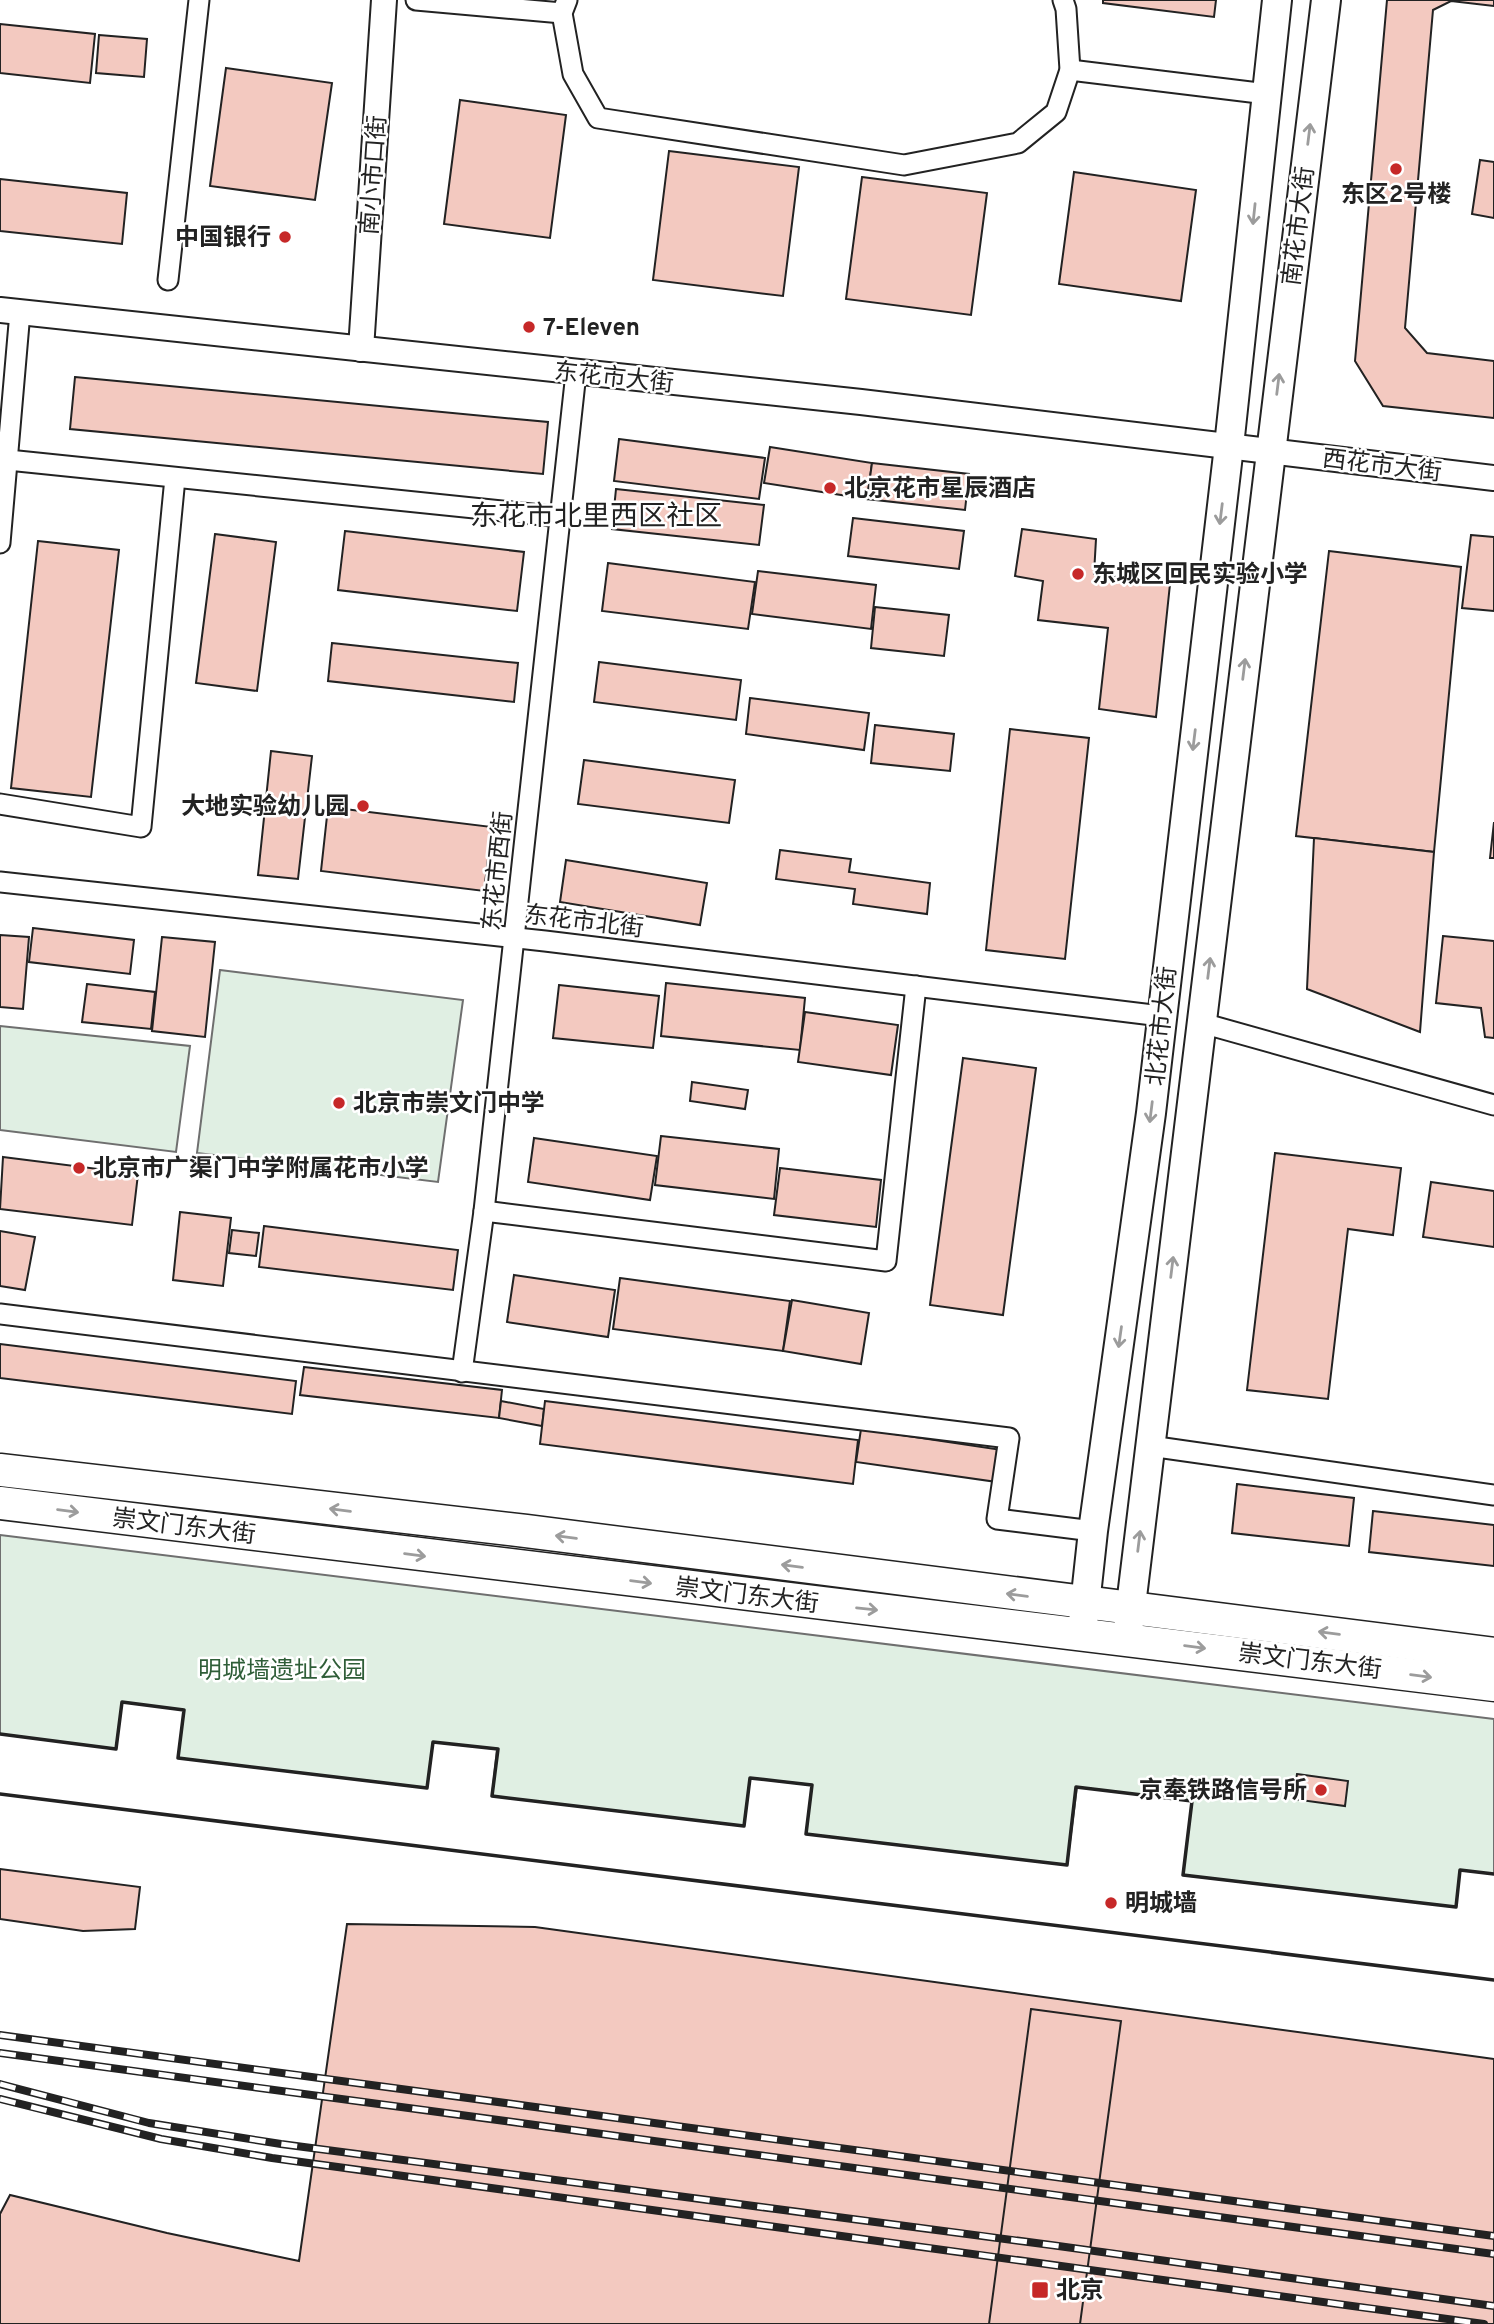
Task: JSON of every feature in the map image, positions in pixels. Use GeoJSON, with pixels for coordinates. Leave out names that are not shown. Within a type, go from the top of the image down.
{"type":"FeatureCollection","features":[{"type":"Feature","properties":{"kind":"main road","name":"南花市大街"},"geometry":{"type":"LineString","coordinates":[[1228,446],[1278,0]]}},
{"type":"Feature","properties":{"kind":"main road","name":"南花市大街"},"geometry":{"type":"LineString","coordinates":[[1270,452],[1326,0]]}},
{"type":"Feature","properties":{"kind":"main road","name":"北花市大街"},"geometry":{"type":"LineString","coordinates":[[1084,1618],[1093,1531],[1151,1113],[1228,446]]}},
{"type":"Feature","properties":{"kind":"main road","name":"北花市大街"},"geometry":{"type":"LineString","coordinates":[[1129,1623],[1270,452]]}},
{"type":"Feature","properties":{"kind":"main road","name":"崇文门东大街"},"geometry":{"type":"LineString","coordinates":[[0,1470],[526,1531],[1084,1618]]}},
{"type":"Feature","properties":{"kind":"main road","name":"崇文门东大街"},"geometry":{"type":"LineString","coordinates":[[0,1503],[730,1593],[1084,1618]]}},
{"type":"Feature","properties":{"kind":"main road"},"geometry":{"type":"LineString","coordinates":[[1084,1618],[1129,1623]]}},
{"type":"Feature","properties":{"kind":"main road","name":"崇文门东大街"},"geometry":{"type":"LineString","coordinates":[[1129,1623],[1494,1654]]}},
{"type":"Feature","properties":{"kind":"main road","name":"崇文门东大街"},"geometry":{"type":"LineString","coordinates":[[1129,1623],[1494,1685]]}},
{"type":"Feature","properties":{"kind":"street"},"geometry":{"type":"LineString","coordinates":[[168,280],[199,0]]}},
{"type":"Feature","properties":{"kind":"street","name":"南小市口街"},"geometry":{"type":"LineString","coordinates":[[361,349],[384,0]]}},
{"type":"Feature","properties":{"kind":"street"},"geometry":{"type":"LineString","coordinates":[[416,0],[565,6],[573,74],[598,118],[904,165],[1018,143],[1056,112],[1070,70],[1063,0]]}},
{"type":"Feature","properties":{"kind":"street"},"geometry":{"type":"LineString","coordinates":[[1070,70],[1266,94]]}},
{"type":"Feature","properties":{"kind":"street"},"geometry":{"type":"LineString","coordinates":[[0,543],[10,311]]}},
{"type":"Feature","properties":{"kind":"street","name":"东花市大街"},"geometry":{"type":"LineString","coordinates":[[10,311],[861,402],[1270,452]]}},
{"type":"Feature","properties":{"kind":"street","name":"东花市西街"},"geometry":{"type":"LineString","coordinates":[[461,1373],[484,1211],[576,373]]}},
{"type":"Feature","properties":{"kind":"street"},"geometry":{"type":"LineString","coordinates":[[6,447],[175,478],[561,517]]}},
{"type":"Feature","properties":{"kind":"street","name":"西花市大街"},"geometry":{"type":"LineString","coordinates":[[1270,452],[1494,478]]}},
{"type":"Feature","properties":{"kind":"street"},"geometry":{"type":"LineString","coordinates":[[0,804],[141,827],[175,478]]}},
{"type":"Feature","properties":{"kind":"street","name":"东花市北街"},"geometry":{"type":"LineString","coordinates":[[0,882],[515,937],[1161,1016]]}},
{"type":"Feature","properties":{"kind":"street"},"geometry":{"type":"LineString","coordinates":[[484,1211],[887,1261],[916,986]]}},
{"type":"Feature","properties":{"kind":"street"},"geometry":{"type":"LineString","coordinates":[[1202,1023],[1494,1105]]}},
{"type":"Feature","properties":{"kind":"street"},"geometry":{"type":"LineString","coordinates":[[0,1314],[461,1373],[1009,1438],[997,1519],[1093,1531]]}},
{"type":"Feature","properties":{"kind":"street"},"geometry":{"type":"LineString","coordinates":[[1150,1446],[1494,1494]]}},
{"type":"Feature","properties":{"kind":"green space"},"geometry":{"type":"Polygon","coordinates":[[[220,970],[463,1000],[438,1182],[197,1153],[220,970]]]}},
{"type":"Feature","properties":{"kind":"green space"},"geometry":{"type":"Polygon","coordinates":[[[0,1026],[190,1046],[176,1152],[0,1130],[0,1026]]]}},
{"type":"Feature","properties":{"kind":"green space","name":"明城墙遗址公园"},"geometry":{"type":"Polygon","coordinates":[[[0,1535],[1494,1719],[1494,1874],[1460,1870],[1456,1907],[1183,1875],[1192,1801],[1077,1787],[1067,1865],[806,1834],[812,1785],[750,1778],[744,1826],[492,1796],[497,1749],[433,1742],[427,1788],[178,1758],[184,1710],[122,1702],[116,1749],[0,1734],[0,1535]]]}},
{"type":"Feature","properties":{"kind":"building"},"geometry":{"type":"Polygon","coordinates":[[[1103,0],[1216,0],[1214,17],[1103,3],[1103,0]]]}},
{"type":"Feature","properties":{"kind":"building","name":"东区2号楼"},"geometry":{"type":"Polygon","coordinates":[[[1387,0],[1494,0],[1494,6],[1451,1],[1433,10],[1405,328],[1427,353],[1494,361],[1494,418],[1383,406],[1355,361],[1387,0]]]}},
{"type":"Feature","properties":{"kind":"building"},"geometry":{"type":"Polygon","coordinates":[[[0,24],[95,34],[90,83],[0,73],[0,24]]]}},
{"type":"Feature","properties":{"kind":"building"},"geometry":{"type":"Polygon","coordinates":[[[99,35],[147,39],[144,77],[96,73],[99,35]]]}},
{"type":"Feature","properties":{"kind":"building"},"geometry":{"type":"Polygon","coordinates":[[[226,68],[332,83],[315,200],[210,186],[226,68]]]}},
{"type":"Feature","properties":{"kind":"building"},"geometry":{"type":"Polygon","coordinates":[[[460,100],[566,115],[550,238],[444,224],[460,100]]]}},
{"type":"Feature","properties":{"kind":"building"},"geometry":{"type":"Polygon","coordinates":[[[669,151],[799,167],[783,296],[653,280],[669,151]]]}},
{"type":"Feature","properties":{"kind":"building"},"geometry":{"type":"Polygon","coordinates":[[[1480,160],[1494,162],[1494,218],[1472,214],[1480,160]]]}},
{"type":"Feature","properties":{"kind":"building"},"geometry":{"type":"Polygon","coordinates":[[[1074,172],[1196,190],[1181,301],[1059,284],[1074,172]]]}},
{"type":"Feature","properties":{"kind":"building"},"geometry":{"type":"Polygon","coordinates":[[[862,177],[987,193],[971,315],[846,299],[862,177]]]}},
{"type":"Feature","properties":{"kind":"building"},"geometry":{"type":"Polygon","coordinates":[[[0,179],[127,193],[122,244],[0,231],[0,179]]]}},
{"type":"Feature","properties":{"kind":"building"},"geometry":{"type":"Polygon","coordinates":[[[75,377],[548,422],[543,474],[70,429],[75,377]]]}},
{"type":"Feature","properties":{"kind":"building"},"geometry":{"type":"Polygon","coordinates":[[[619,439],[765,458],[759,499],[614,481],[619,439]]]}},
{"type":"Feature","properties":{"kind":"building"},"geometry":{"type":"Polygon","coordinates":[[[770,447],[872,463],[867,499],[764,483],[770,447]]]}},
{"type":"Feature","properties":{"kind":"building"},"geometry":{"type":"Polygon","coordinates":[[[872,463],[969,474],[965,510],[867,499],[872,463]]]}},
{"type":"Feature","properties":{"kind":"building"},"geometry":{"type":"Polygon","coordinates":[[[616,489],[764,505],[759,545],[612,529],[616,489]]]}},
{"type":"Feature","properties":{"kind":"building"},"geometry":{"type":"Polygon","coordinates":[[[853,518],[964,531],[959,569],[848,556],[853,518]]]}},
{"type":"Feature","properties":{"kind":"building"},"geometry":{"type":"Polygon","coordinates":[[[1022,529],[1096,539],[1094,574],[1170,584],[1156,717],[1099,709],[1108,628],[1038,620],[1043,581],[1015,576],[1022,529]]]}},
{"type":"Feature","properties":{"kind":"building"},"geometry":{"type":"Polygon","coordinates":[[[345,531],[524,552],[517,611],[338,590],[345,531]]]}},
{"type":"Feature","properties":{"kind":"building"},"geometry":{"type":"Polygon","coordinates":[[[215,534],[276,542],[257,691],[196,683],[215,534]]]}},
{"type":"Feature","properties":{"kind":"building"},"geometry":{"type":"Polygon","coordinates":[[[1471,535],[1494,537],[1494,611],[1462,608],[1471,535]]]}},
{"type":"Feature","properties":{"kind":"building"},"geometry":{"type":"Polygon","coordinates":[[[38,541],[119,550],[91,797],[11,788],[38,541]]]}},
{"type":"Feature","properties":{"kind":"building"},"geometry":{"type":"Polygon","coordinates":[[[1329,551],[1461,567],[1434,852],[1296,836],[1329,551]]]}},
{"type":"Feature","properties":{"kind":"building"},"geometry":{"type":"Polygon","coordinates":[[[608,563],[755,582],[748,629],[602,611],[608,563]]]}},
{"type":"Feature","properties":{"kind":"building"},"geometry":{"type":"Polygon","coordinates":[[[758,571],[876,585],[871,629],[752,614],[758,571]]]}},
{"type":"Feature","properties":{"kind":"building"},"geometry":{"type":"Polygon","coordinates":[[[875,607],[949,615],[944,656],[871,648],[875,607]]]}},
{"type":"Feature","properties":{"kind":"building"},"geometry":{"type":"Polygon","coordinates":[[[332,643],[518,663],[514,702],[328,681],[332,643]]]}},
{"type":"Feature","properties":{"kind":"building"},"geometry":{"type":"Polygon","coordinates":[[[599,662],[741,680],[736,720],[594,702],[599,662]]]}},
{"type":"Feature","properties":{"kind":"building"},"geometry":{"type":"Polygon","coordinates":[[[750,698],[869,713],[864,750],[746,734],[750,698]]]}},
{"type":"Feature","properties":{"kind":"building"},"geometry":{"type":"Polygon","coordinates":[[[875,725],[954,734],[950,771],[871,763],[875,725]]]}},
{"type":"Feature","properties":{"kind":"building"},"geometry":{"type":"Polygon","coordinates":[[[1010,729],[1089,738],[1065,959],[986,950],[1010,729]]]}},
{"type":"Feature","properties":{"kind":"building"},"geometry":{"type":"Polygon","coordinates":[[[271,751],[312,756],[298,879],[258,875],[271,751]]]}},
{"type":"Feature","properties":{"kind":"building"},"geometry":{"type":"Polygon","coordinates":[[[584,760],[735,780],[729,823],[578,804],[584,760]]]}},
{"type":"Feature","properties":{"kind":"building"},"geometry":{"type":"Polygon","coordinates":[[[328,807],[492,827],[484,891],[321,871],[328,807]]]}},
{"type":"Feature","properties":{"kind":"building"},"geometry":{"type":"Polygon","coordinates":[[[1494,822],[1494,858],[1490,858],[1494,822]]]}},
{"type":"Feature","properties":{"kind":"building"},"geometry":{"type":"Polygon","coordinates":[[[1314,838],[1434,852],[1420,1032],[1307,989],[1314,838]]]}},
{"type":"Feature","properties":{"kind":"building"},"geometry":{"type":"Polygon","coordinates":[[[780,850],[851,859],[849,872],[930,883],[927,914],[853,904],[855,889],[776,879],[780,850]]]}},
{"type":"Feature","properties":{"kind":"building"},"geometry":{"type":"Polygon","coordinates":[[[566,860],[707,883],[700,925],[560,902],[566,860]]]}},
{"type":"Feature","properties":{"kind":"building"},"geometry":{"type":"Polygon","coordinates":[[[33,928],[134,940],[130,974],[29,962],[33,928]]]}},
{"type":"Feature","properties":{"kind":"building"},"geometry":{"type":"Polygon","coordinates":[[[0,935],[29,937],[23,1009],[0,1007],[0,935]]]}},
{"type":"Feature","properties":{"kind":"building"},"geometry":{"type":"Polygon","coordinates":[[[1443,936],[1494,941],[1494,1038],[1485,1037],[1481,1008],[1436,1003],[1443,936]]]}},
{"type":"Feature","properties":{"kind":"building"},"geometry":{"type":"Polygon","coordinates":[[[162,937],[215,942],[205,1037],[152,1031],[162,937]]]}},
{"type":"Feature","properties":{"kind":"building"},"geometry":{"type":"Polygon","coordinates":[[[666,983],[805,998],[800,1050],[661,1036],[666,983]]]}},
{"type":"Feature","properties":{"kind":"building"},"geometry":{"type":"Polygon","coordinates":[[[87,984],[155,992],[151,1029],[82,1022],[87,984]]]}},
{"type":"Feature","properties":{"kind":"building"},"geometry":{"type":"Polygon","coordinates":[[[559,985],[659,996],[653,1048],[553,1038],[559,985]]]}},
{"type":"Feature","properties":{"kind":"building"},"geometry":{"type":"Polygon","coordinates":[[[805,1012],[898,1025],[891,1075],[798,1062],[805,1012]]]}},
{"type":"Feature","properties":{"kind":"building"},"geometry":{"type":"Polygon","coordinates":[[[963,1058],[1036,1068],[1003,1315],[930,1305],[963,1058]]]}},
{"type":"Feature","properties":{"kind":"building"},"geometry":{"type":"Polygon","coordinates":[[[692,1082],[748,1090],[745,1109],[690,1101],[692,1082]]]}},
{"type":"Feature","properties":{"kind":"building"},"geometry":{"type":"Polygon","coordinates":[[[661,1136],[779,1149],[774,1199],[655,1185],[661,1136]]]}},
{"type":"Feature","properties":{"kind":"building"},"geometry":{"type":"Polygon","coordinates":[[[534,1138],[657,1156],[650,1200],[528,1182],[534,1138]]]}},
{"type":"Feature","properties":{"kind":"building"},"geometry":{"type":"Polygon","coordinates":[[[1275,1153],[1401,1168],[1393,1235],[1348,1229],[1328,1399],[1247,1390],[1275,1153]]]}},
{"type":"Feature","properties":{"kind":"building"},"geometry":{"type":"Polygon","coordinates":[[[3,1157],[138,1174],[132,1225],[0,1209],[3,1157]]]}},
{"type":"Feature","properties":{"kind":"building"},"geometry":{"type":"Polygon","coordinates":[[[780,1168],[881,1180],[876,1227],[774,1215],[780,1168]]]}},
{"type":"Feature","properties":{"kind":"building"},"geometry":{"type":"Polygon","coordinates":[[[1431,1182],[1494,1191],[1494,1247],[1423,1237],[1431,1182]]]}},
{"type":"Feature","properties":{"kind":"building"},"geometry":{"type":"Polygon","coordinates":[[[180,1212],[231,1218],[223,1286],[173,1280],[180,1212]]]}},
{"type":"Feature","properties":{"kind":"building"},"geometry":{"type":"Polygon","coordinates":[[[264,1226],[458,1250],[453,1290],[259,1267],[264,1226]]]}},
{"type":"Feature","properties":{"kind":"building"},"geometry":{"type":"Polygon","coordinates":[[[232,1230],[259,1233],[256,1256],[229,1253],[232,1230]]]}},
{"type":"Feature","properties":{"kind":"building"},"geometry":{"type":"Polygon","coordinates":[[[0,1231],[35,1237],[25,1290],[0,1286],[0,1231]]]}},
{"type":"Feature","properties":{"kind":"building"},"geometry":{"type":"Polygon","coordinates":[[[514,1275],[615,1290],[608,1337],[507,1322],[514,1275]]]}},
{"type":"Feature","properties":{"kind":"building"},"geometry":{"type":"Polygon","coordinates":[[[620,1278],[790,1301],[783,1351],[613,1329],[620,1278]]]}},
{"type":"Feature","properties":{"kind":"building"},"geometry":{"type":"Polygon","coordinates":[[[792,1300],[869,1313],[861,1364],[783,1351],[792,1300]]]}},
{"type":"Feature","properties":{"kind":"building"},"geometry":{"type":"Polygon","coordinates":[[[0,1344],[296,1381],[292,1414],[0,1378],[0,1344]]]}},
{"type":"Feature","properties":{"kind":"building"},"geometry":{"type":"Polygon","coordinates":[[[304,1367],[502,1390],[499,1418],[300,1395],[304,1367]]]}},
{"type":"Feature","properties":{"kind":"building"},"geometry":{"type":"Polygon","coordinates":[[[501,1401],[544,1409],[542,1426],[499,1418],[501,1401]]]}},
{"type":"Feature","properties":{"kind":"building"},"geometry":{"type":"Polygon","coordinates":[[[545,1401],[858,1440],[853,1484],[540,1444],[545,1401]]]}},
{"type":"Feature","properties":{"kind":"building"},"geometry":{"type":"Polygon","coordinates":[[[861,1429],[1002,1450],[997,1482],[856,1462],[861,1429]]]}},
{"type":"Feature","properties":{"kind":"building"},"geometry":{"type":"Polygon","coordinates":[[[1237,1484],[1354,1498],[1349,1546],[1232,1533],[1237,1484]]]}},
{"type":"Feature","properties":{"kind":"building"},"geometry":{"type":"Polygon","coordinates":[[[1373,1511],[1494,1525],[1494,1566],[1369,1552],[1373,1511]]]}},
{"type":"Feature","properties":{"kind":"building","name":"京奉铁路信号所"},"geometry":{"type":"Polygon","coordinates":[[[1297,1774],[1348,1781],[1345,1806],[1293,1799],[1297,1774]]]}},
{"type":"Feature","properties":{"kind":"building"},"geometry":{"type":"Polygon","coordinates":[[[0,1869],[140,1887],[135,1929],[83,1931],[0,1919],[0,1869]]]}},
{"type":"Feature","properties":{"kind":"building"},"geometry":{"type":"Polygon","coordinates":[[[347,1924],[535,1927],[1494,2059],[1494,2324],[0,2324],[0,2214],[10,2195],[299,2261],[347,1924]]]}},
{"type":"Feature","properties":{"kind":"building"},"geometry":{"type":"Polygon","coordinates":[[[1031,2009],[1121,2021],[1080,2324],[989,2324],[1031,2009]]]}},
{"type":"Feature","properties":{"kind":"railway"},"geometry":{"type":"LineString","coordinates":[[0,2035],[1494,2236]]}},
{"type":"Feature","properties":{"kind":"railway"},"geometry":{"type":"LineString","coordinates":[[0,2053],[1494,2254]]}},
{"type":"Feature","properties":{"kind":"railway"},"geometry":{"type":"LineString","coordinates":[[0,2084],[149,2123],[281,2144],[1494,2306]]}},
{"type":"Feature","properties":{"kind":"railway"},"geometry":{"type":"LineString","coordinates":[[0,2099],[161,2139],[272,2158],[1484,2324]]}},
{"type":"Feature","properties":{"kind":"wall"},"geometry":{"type":"LineString","coordinates":[[0,1734],[116,1749],[122,1702],[184,1710],[178,1758],[427,1788],[433,1742],[498,1749],[492,1796],[744,1826],[750,1778],[812,1785],[806,1834],[1067,1865],[1076,1787],[1192,1801],[1183,1875],[1456,1907],[1460,1870],[1494,1874]]}},
{"type":"Feature","properties":{"kind":"wall"},"geometry":{"type":"LineString","coordinates":[[0,1794],[1494,1980]]}},
{"type":"Feature","properties":{"kind":"place","name":"东区2号楼"},"geometry":{"type":"Point","coordinates":[1396,169]}},
{"type":"Feature","properties":{"kind":"place","name":"中国银行"},"geometry":{"type":"Point","coordinates":[285,237]}},
{"type":"Feature","properties":{"kind":"place","name":"7-Eleven"},"geometry":{"type":"Point","coordinates":[529,327]}},
{"type":"Feature","properties":{"kind":"place","name":"北京花市星辰酒店"},"geometry":{"type":"Point","coordinates":[830,488]}},
{"type":"Feature","properties":{"kind":"place","name":"东城区回民实验小学"},"geometry":{"type":"Point","coordinates":[1078,574]}},
{"type":"Feature","properties":{"kind":"place","name":"大地实验幼儿园"},"geometry":{"type":"Point","coordinates":[363,806]}},
{"type":"Feature","properties":{"kind":"place","name":"北京市崇文门中学"},"geometry":{"type":"Point","coordinates":[339,1103]}},
{"type":"Feature","properties":{"kind":"place","name":"北京市广渠门中学附属花市小学"},"geometry":{"type":"Point","coordinates":[79,1168]}},
{"type":"Feature","properties":{"kind":"place","name":"京奉铁路信号所"},"geometry":{"type":"Point","coordinates":[1321,1790]}},
{"type":"Feature","properties":{"kind":"place","name":"明城墙"},"geometry":{"type":"Point","coordinates":[1111,1903]}},
{"type":"Feature","properties":{"kind":"place","name":"北京"},"geometry":{"type":"Point","coordinates":[1040,2290]}},
{"type":"Feature","properties":{"kind":"district","name":"东花市北里西区社区"},"geometry":{"type":"Point","coordinates":[596,515]}}]}
